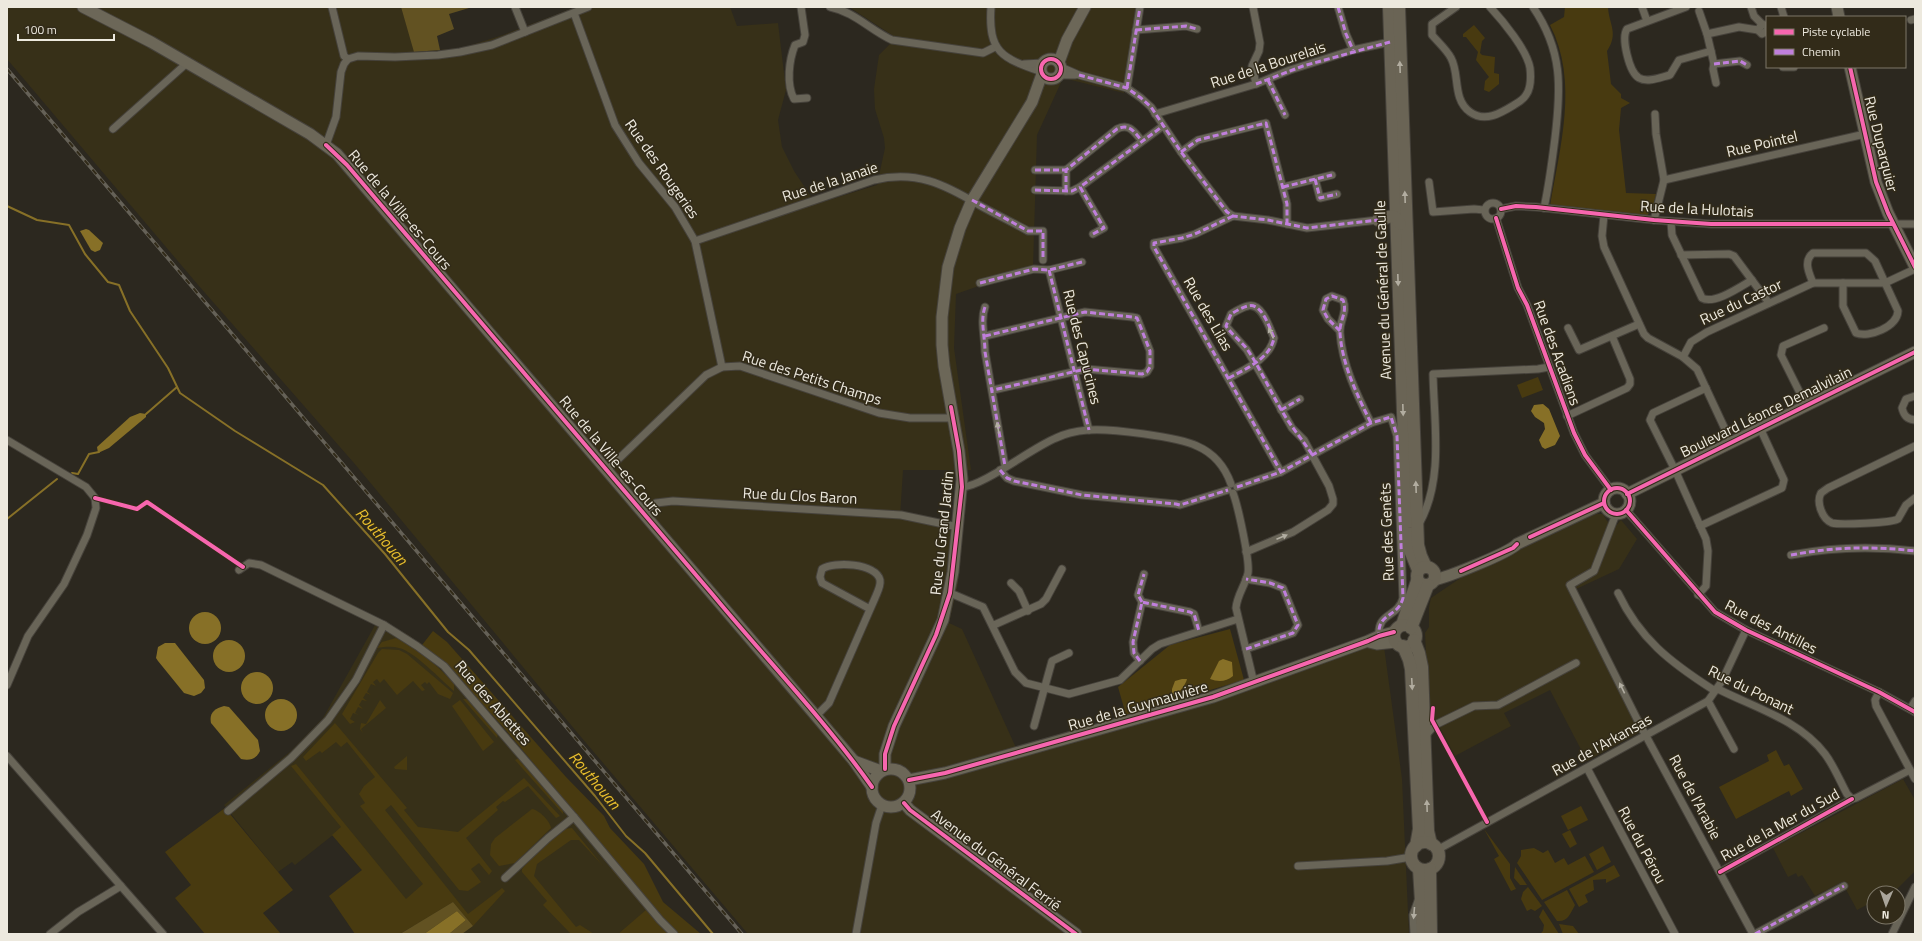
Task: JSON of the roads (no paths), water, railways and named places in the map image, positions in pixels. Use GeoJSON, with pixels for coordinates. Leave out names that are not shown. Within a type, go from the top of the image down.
{"type":"FeatureCollection","features":[{"type":"Feature","properties":{"kind":"main road","name":"Avenue du Général de Gaulle"},"geometry":{"type":"LineString","coordinates":[[1389,7],[1399,226],[1418,525],[1421,556],[1426,576]]}},
{"type":"Feature","properties":{"kind":"main road","name":"Avenue du Général de Gaulle"},"geometry":{"type":"LineString","coordinates":[[1399,7],[1399,226],[1407,528],[1409,548],[1426,576]]}},
{"type":"Feature","properties":{"kind":"main road"},"geometry":{"type":"LineString","coordinates":[[1378,220],[1387,216],[1399,226]]}},
{"type":"Feature","properties":{"kind":"main road"},"geometry":{"type":"LineString","coordinates":[[1425,869],[1413,863],[1418,825],[1411,669],[1401,635],[1426,576]]}},
{"type":"Feature","properties":{"kind":"main road"},"geometry":{"type":"LineString","coordinates":[[1401,635],[1415,632],[1414,640],[1420,653],[1422,667],[1428,831],[1438,861],[1425,869],[1421,895],[1423,934]]}},
{"type":"Feature","properties":{"kind":"main road"},"geometry":{"type":"LineString","coordinates":[[1414,851],[1424,843],[1434,847]]}},
{"type":"Feature","properties":{"kind":"main road"},"geometry":{"type":"LineString","coordinates":[[1425,869],[1431,934]]}},
{"type":"Feature","properties":{"kind":"street","name":"Rue de la Ville-es-Cours"},"geometry":{"type":"LineString","coordinates":[[83,7],[144,38],[326,145],[347,165],[816,716],[859,762],[872,787]]}},
{"type":"Feature","properties":{"kind":"street"},"geometry":{"type":"LineString","coordinates":[[332,7],[344,56],[348,59]]}},
{"type":"Feature","properties":{"kind":"street"},"geometry":{"type":"LineString","coordinates":[[515,7],[525,32]]}},
{"type":"Feature","properties":{"kind":"street"},"geometry":{"type":"LineString","coordinates":[[326,145],[335,122],[341,72],[348,59],[358,56],[415,57],[460,52],[492,45],[588,7]]}},
{"type":"Feature","properties":{"kind":"street"},"geometry":{"type":"LineString","coordinates":[[801,7],[805,35],[803,42],[795,45],[791,54],[790,72],[794,99],[807,98]]}},
{"type":"Feature","properties":{"kind":"street"},"geometry":{"type":"LineString","coordinates":[[830,7],[851,13],[882,35],[892,40],[983,53],[995,47]]}},
{"type":"Feature","properties":{"kind":"street"},"geometry":{"type":"LineString","coordinates":[[991,7],[990,31],[995,47],[1006,57],[1024,64],[1079,75],[1127,88],[1141,98],[1155,114],[1181,152],[1227,212],[1233,216],[1317,228],[1378,220]]}},
{"type":"Feature","properties":{"kind":"street","name":"Rue du Grand Jardin"},"geometry":{"type":"LineString","coordinates":[[883,770],[885,754],[903,702],[930,649],[942,620],[950,593],[962,487],[959,451],[944,366],[942,317],[948,267],[960,228],[972,200],[1032,102],[1085,7]]}},
{"type":"Feature","properties":{"kind":"street"},"geometry":{"type":"LineString","coordinates":[[1127,88],[1140,7]]}},
{"type":"Feature","properties":{"kind":"street"},"geometry":{"type":"LineString","coordinates":[[1253,7],[1260,43],[1259,51],[1252,66],[1256,84]]}},
{"type":"Feature","properties":{"kind":"street"},"geometry":{"type":"LineString","coordinates":[[1338,7],[1346,34],[1353,50]]}},
{"type":"Feature","properties":{"kind":"street"},"geometry":{"type":"LineString","coordinates":[[1456,7],[1432,24],[1432,35],[1451,58],[1456,70],[1456,87],[1464,105],[1469,112],[1486,117],[1495,116],[1523,99],[1529,90],[1530,82],[1530,69],[1525,55],[1490,7]]}},
{"type":"Feature","properties":{"kind":"street"},"geometry":{"type":"LineString","coordinates":[[1533,7],[1550,37],[1557,62],[1560,85],[1554,146],[1544,208]]}},
{"type":"Feature","properties":{"kind":"street"},"geometry":{"type":"LineString","coordinates":[[1642,7],[1648,21]]}},
{"type":"Feature","properties":{"kind":"street"},"geometry":{"type":"LineString","coordinates":[[1711,51],[1679,60],[1670,75],[1648,80],[1639,78],[1630,68],[1624,36],[1627,29],[1686,7],[1694,12],[1700,9],[1707,34],[1711,51],[1714,64],[1713,69],[1716,84]]}},
{"type":"Feature","properties":{"kind":"street"},"geometry":{"type":"LineString","coordinates":[[1751,7],[1754,16],[1762,27],[1762,34],[1766,32]]}},
{"type":"Feature","properties":{"kind":"street","name":"Rue des Rougeries"},"geometry":{"type":"LineString","coordinates":[[574,13],[614,125],[639,163],[675,207],[695,241],[722,367]]}},
{"type":"Feature","properties":{"kind":"street"},"geometry":{"type":"LineString","coordinates":[[1136,30],[1186,26],[1197,29]]}},
{"type":"Feature","properties":{"kind":"street"},"geometry":{"type":"LineString","coordinates":[[1707,34],[1739,27],[1762,27]]}},
{"type":"Feature","properties":{"kind":"street","name":"Rue de la Bourelais"},"geometry":{"type":"LineString","coordinates":[[1155,114],[1256,84],[1290,70],[1353,50],[1390,42]]}},
{"type":"Feature","properties":{"kind":"street"},"geometry":{"type":"LineString","coordinates":[[1714,64],[1740,61],[1747,65]]}},
{"type":"Feature","properties":{"kind":"street"},"geometry":{"type":"LineString","coordinates":[[113,129],[186,63]]}},
{"type":"Feature","properties":{"kind":"street","name":"Rue Duparquier"},"geometry":{"type":"LineString","coordinates":[[1850,68],[1876,182],[1915,268]]}},
{"type":"Feature","properties":{"kind":"street"},"geometry":{"type":"LineString","coordinates":[[1268,80],[1285,115]]}},
{"type":"Feature","properties":{"kind":"street"},"geometry":{"type":"LineString","coordinates":[[1654,220],[1664,180],[1656,134],[1655,114]]}},
{"type":"Feature","properties":{"kind":"street"},"geometry":{"type":"LineString","coordinates":[[1181,152],[1198,140],[1266,123],[1287,204],[1287,224]]}},
{"type":"Feature","properties":{"kind":"street"},"geometry":{"type":"LineString","coordinates":[[1034,190],[1072,191],[1080,187],[1163,126]]}},
{"type":"Feature","properties":{"kind":"street"},"geometry":{"type":"LineString","coordinates":[[1034,170],[1066,170],[1122,127],[1130,127],[1142,141]]}},
{"type":"Feature","properties":{"kind":"street","name":"Rue Pointel"},"geometry":{"type":"LineString","coordinates":[[1664,180],[1865,134]]}},
{"type":"Feature","properties":{"kind":"street"},"geometry":{"type":"LineString","coordinates":[[1066,170],[1066,191]]}},
{"type":"Feature","properties":{"kind":"street"},"geometry":{"type":"LineString","coordinates":[[1283,187],[1332,175]]}},
{"type":"Feature","properties":{"kind":"street","name":"Rue de la Janaie"},"geometry":{"type":"LineString","coordinates":[[695,241],[885,177],[928,179],[946,185],[1028,231],[1042,231],[1043,260]]}},
{"type":"Feature","properties":{"kind":"street"},"geometry":{"type":"LineString","coordinates":[[1315,179],[1320,198],[1337,194]]}},
{"type":"Feature","properties":{"kind":"street","name":"Rue de la Hulotais"},"geometry":{"type":"LineString","coordinates":[[1429,182],[1433,212],[1474,209],[1484,210],[1486,205],[1493,202],[1498,204],[1500,209],[1516,206],[1544,208],[1671,222],[1711,224],[1915,224]]}},
{"type":"Feature","properties":{"kind":"street"},"geometry":{"type":"LineString","coordinates":[[1080,187],[1104,228],[1093,234]]}},
{"type":"Feature","properties":{"kind":"street"},"geometry":{"type":"LineString","coordinates":[[1484,210],[1488,217],[1496,218],[1500,214],[1500,209]]}},
{"type":"Feature","properties":{"kind":"street"},"geometry":{"type":"LineString","coordinates":[[1604,215],[1602,236],[1604,247],[1639,324],[1648,338],[1683,357],[1697,369],[1731,442]]}},
{"type":"Feature","properties":{"kind":"street","name":"Rue des Lilas"},"geometry":{"type":"LineString","coordinates":[[1233,216],[1189,236],[1154,243],[1154,247],[1281,472]]}},
{"type":"Feature","properties":{"kind":"street","name":"Rue des Acadiens"},"geometry":{"type":"LineString","coordinates":[[1496,218],[1518,288],[1527,305],[1579,445],[1611,490]]}},
{"type":"Feature","properties":{"kind":"street"},"geometry":{"type":"LineString","coordinates":[[1671,222],[1672,235],[1697,292],[1706,301],[1722,296],[1752,280]]}},
{"type":"Feature","properties":{"kind":"street"},"geometry":{"type":"LineString","coordinates":[[1812,283],[1807,267],[1808,259],[1814,253],[1866,253],[1875,261],[1898,311],[1898,316],[1893,323],[1863,335],[1856,333],[1844,311],[1843,282]]}},
{"type":"Feature","properties":{"kind":"street"},"geometry":{"type":"LineString","coordinates":[[1681,255],[1729,254],[1734,256],[1769,303]]}},
{"type":"Feature","properties":{"kind":"street"},"geometry":{"type":"LineString","coordinates":[[980,283],[1034,269],[1049,270],[1082,262]]}},
{"type":"Feature","properties":{"kind":"street","name":"Rue du Castor"},"geometry":{"type":"LineString","coordinates":[[1683,357],[1687,347],[1695,339],[1812,283],[1885,283],[1915,268]]}},
{"type":"Feature","properties":{"kind":"street","name":"Rue des Capucines"},"geometry":{"type":"LineString","coordinates":[[1049,270],[1089,430]]}},
{"type":"Feature","properties":{"kind":"street"},"geometry":{"type":"LineString","coordinates":[[985,307],[982,316],[985,336],[985,352],[992,390],[1002,468],[1007,478],[1014,481],[1075,493],[1180,505],[1281,472],[1313,456],[1371,423],[1348,369],[1340,331],[1344,316],[1345,304],[1343,300],[1332,296],[1326,299],[1323,310],[1328,319],[1340,331]]}},
{"type":"Feature","properties":{"kind":"street"},"geometry":{"type":"LineString","coordinates":[[1229,378],[1255,364],[1268,350],[1274,338],[1261,311],[1255,306],[1249,306],[1231,314],[1226,326],[1247,350],[1255,364],[1281,410],[1292,428],[1304,440],[1332,492],[1333,504],[1328,510],[1294,532],[1246,552]]}},
{"type":"Feature","properties":{"kind":"street"},"geometry":{"type":"LineString","coordinates":[[985,336],[1085,312],[1137,318],[1150,351],[1150,367],[1147,372],[1142,374],[1086,369],[992,390]]}},
{"type":"Feature","properties":{"kind":"street"},"geometry":{"type":"LineString","coordinates":[[1568,328],[1579,350],[1639,324]]}},
{"type":"Feature","properties":{"kind":"street"},"geometry":{"type":"LineString","coordinates":[[1806,405],[1781,355],[1781,349],[1783,346],[1824,328]]}},
{"type":"Feature","properties":{"kind":"street"},"geometry":{"type":"LineString","coordinates":[[1568,416],[1627,388],[1630,384],[1630,379],[1612,336]]}},
{"type":"Feature","properties":{"kind":"street","name":"Boulevard Léonce Demalvilain"},"geometry":{"type":"LineString","coordinates":[[1627,494],[1915,352]]}},
{"type":"Feature","properties":{"kind":"street","name":"Rue des Petits Champs"},"geometry":{"type":"LineString","coordinates":[[607,470],[706,375],[722,367],[740,366],[879,414],[910,418],[953,418]]}},
{"type":"Feature","properties":{"kind":"street"},"geometry":{"type":"LineString","coordinates":[[1418,525],[1428,504],[1435,459],[1433,374],[1538,369],[1549,367]]}},
{"type":"Feature","properties":{"kind":"street"},"geometry":{"type":"LineString","coordinates":[[1698,595],[1706,586],[1708,551],[1706,539],[1675,470],[1650,420],[1650,417],[1653,413],[1706,388]]}},
{"type":"Feature","properties":{"kind":"street"},"geometry":{"type":"LineString","coordinates":[[1915,396],[1906,399],[1902,408],[1904,416],[1915,420]]}},
{"type":"Feature","properties":{"kind":"street"},"geometry":{"type":"LineString","coordinates":[[1281,410],[1300,399]]}},
{"type":"Feature","properties":{"kind":"street","name":"Rue des Genêts"},"geometry":{"type":"LineString","coordinates":[[1371,423],[1391,417],[1397,436],[1403,598],[1398,609],[1382,619],[1378,627],[1379,636]]}},
{"type":"Feature","properties":{"kind":"street"},"geometry":{"type":"LineString","coordinates":[[1700,526],[1782,488],[1784,485],[1784,480],[1760,428]]}},
{"type":"Feature","properties":{"kind":"street"},"geometry":{"type":"LineString","coordinates":[[962,487],[970,487],[1055,438],[1071,432],[1089,430],[1159,437],[1184,441],[1198,446],[1223,467],[1232,488],[1248,566],[1246,579],[1236,602],[1238,619],[1254,683]]}},
{"type":"Feature","properties":{"kind":"street"},"geometry":{"type":"LineString","coordinates":[[7,440],[86,487],[95,498],[96,508],[87,535],[64,584],[28,636],[7,685]]}},
{"type":"Feature","properties":{"kind":"street"},"geometry":{"type":"LineString","coordinates":[[1915,446],[1828,488],[1821,493],[1819,503],[1825,517],[1834,523],[1889,523],[1898,519],[1906,505],[1915,498]]}},
{"type":"Feature","properties":{"kind":"street"},"geometry":{"type":"LineString","coordinates":[[1621,489],[1627,494],[1629,502],[1621,512],[1608,510],[1604,503],[1605,495],[1611,490],[1621,489]]}},
{"type":"Feature","properties":{"kind":"street","name":"Rue du Clos Baron"},"geometry":{"type":"LineString","coordinates":[[643,512],[656,503],[673,501],[901,515],[958,527]]}},
{"type":"Feature","properties":{"kind":"street"},"geometry":{"type":"LineString","coordinates":[[1426,576],[1453,575],[1492,557],[1495,551],[1511,543],[1517,544],[1604,503]]}},
{"type":"Feature","properties":{"kind":"street","name":"Rue de l'Arabie"},"geometry":{"type":"LineString","coordinates":[[1621,512],[1594,571],[1570,585],[1639,723],[1754,934]]}},
{"type":"Feature","properties":{"kind":"street","name":"Rue des Antilles"},"geometry":{"type":"LineString","coordinates":[[1621,512],[1714,612],[1746,630],[1879,692],[1913,711]]}},
{"type":"Feature","properties":{"kind":"street"},"geometry":{"type":"LineString","coordinates":[[1791,555],[1836,548],[1860,547],[1915,552]]}},
{"type":"Feature","properties":{"kind":"street","name":"Rue des Ablettes"},"geometry":{"type":"LineString","coordinates":[[239,570],[249,563],[261,565],[384,625],[417,646],[444,666],[574,817],[660,920],[674,934]]}},
{"type":"Feature","properties":{"kind":"street"},"geometry":{"type":"LineString","coordinates":[[816,716],[829,703],[870,609],[880,586],[880,580],[876,572],[867,567],[835,565],[822,568],[820,577],[822,583],[870,609]]}},
{"type":"Feature","properties":{"kind":"street"},"geometry":{"type":"LineString","coordinates":[[994,625],[1028,611],[1046,600],[1062,569]]}},
{"type":"Feature","properties":{"kind":"street"},"geometry":{"type":"LineString","coordinates":[[1140,661],[1134,653],[1133,642],[1142,602],[1138,595],[1144,574]]}},
{"type":"Feature","properties":{"kind":"street"},"geometry":{"type":"LineString","coordinates":[[1246,579],[1270,583],[1284,588],[1298,625],[1293,633],[1246,649]]}},
{"type":"Feature","properties":{"kind":"street"},"geometry":{"type":"LineString","coordinates":[[1011,583],[1018,591],[1028,611]]}},
{"type":"Feature","properties":{"kind":"street"},"geometry":{"type":"LineString","coordinates":[[950,593],[983,606],[994,625],[1015,672],[1020,678],[1026,683],[1069,694],[1113,683],[1125,676],[1160,644],[1238,619]]}},
{"type":"Feature","properties":{"kind":"street","name":"Rue du Ponant"},"geometry":{"type":"LineString","coordinates":[[1618,593],[1624,606],[1644,635],[1674,664],[1712,689],[1780,718],[1802,731],[1827,756],[1847,794],[1852,799]]}},
{"type":"Feature","properties":{"kind":"street"},"geometry":{"type":"LineString","coordinates":[[1142,602],[1194,614],[1199,631]]}},
{"type":"Feature","properties":{"kind":"street"},"geometry":{"type":"LineString","coordinates":[[228,811],[291,758],[328,720],[356,680],[384,625]]}},
{"type":"Feature","properties":{"kind":"street","name":"Rue de l'Arkansas"},"geometry":{"type":"LineString","coordinates":[[1434,847],[1587,768],[1708,701],[1717,690],[1746,630]]}},
{"type":"Feature","properties":{"kind":"street"},"geometry":{"type":"LineString","coordinates":[[1368,642],[1379,636],[1401,635]]}},
{"type":"Feature","properties":{"kind":"street"},"geometry":{"type":"LineString","coordinates":[[1368,642],[1377,644],[1401,635]]}},
{"type":"Feature","properties":{"kind":"street","name":"Rue de la Guymauvière"},"geometry":{"type":"LineString","coordinates":[[910,780],[945,773],[1164,712],[1254,683],[1368,642]]}},
{"type":"Feature","properties":{"kind":"street"},"geometry":{"type":"LineString","coordinates":[[1034,726],[1046,688],[1052,661],[1069,653]]}},
{"type":"Feature","properties":{"kind":"street"},"geometry":{"type":"LineString","coordinates":[[1424,740],[1432,727],[1474,706],[1498,705],[1576,663]]}},
{"type":"Feature","properties":{"kind":"street"},"geometry":{"type":"LineString","coordinates":[[1879,692],[1876,700],[1876,706],[1915,779]]}},
{"type":"Feature","properties":{"kind":"street"},"geometry":{"type":"LineString","coordinates":[[1708,701],[1734,749]]}},
{"type":"Feature","properties":{"kind":"street"},"geometry":{"type":"LineString","coordinates":[[1913,711],[1915,701]]}},
{"type":"Feature","properties":{"kind":"street"},"geometry":{"type":"LineString","coordinates":[[1424,718],[1432,727]]}},
{"type":"Feature","properties":{"kind":"street"},"geometry":{"type":"LineString","coordinates":[[859,762],[885,754]]}},
{"type":"Feature","properties":{"kind":"street"},"geometry":{"type":"LineString","coordinates":[[7,756],[163,934]]}},
{"type":"Feature","properties":{"kind":"street","name":"Rue de la Ville-es-Cours"},"geometry":{"type":"LineString","coordinates":[[859,762],[883,770]]}},
{"type":"Feature","properties":{"kind":"street","name":"Rue du Pérou"},"geometry":{"type":"LineString","coordinates":[[1587,768],[1675,934]]}},
{"type":"Feature","properties":{"kind":"street"},"geometry":{"type":"LineString","coordinates":[[897,769],[910,780],[911,789],[909,796],[904,803],[893,807],[882,805],[874,797],[872,787],[875,778],[883,770],[897,769]]}},
{"type":"Feature","properties":{"kind":"street","name":"Rue de la Mer du Sud"},"geometry":{"type":"LineString","coordinates":[[1720,872],[1852,799],[1910,770]]}},
{"type":"Feature","properties":{"kind":"street","name":"Avenue du Général Ferrié"},"geometry":{"type":"LineString","coordinates":[[904,803],[910,810],[963,851],[1076,934]]}},
{"type":"Feature","properties":{"kind":"street"},"geometry":{"type":"LineString","coordinates":[[856,934],[876,822],[882,805]]}},
{"type":"Feature","properties":{"kind":"street"},"geometry":{"type":"LineString","coordinates":[[505,878],[548,838],[574,817]]}},
{"type":"Feature","properties":{"kind":"street"},"geometry":{"type":"LineString","coordinates":[[1298,866],[1387,861],[1414,851]]}},
{"type":"Feature","properties":{"kind":"street"},"geometry":{"type":"LineString","coordinates":[[50,934],[78,912],[121,886]]}},
{"type":"Feature","properties":{"kind":"street"},"geometry":{"type":"LineString","coordinates":[[1754,934],[1844,886]]}},
{"type":"Feature","properties":{"kind":"street"},"geometry":{"type":"LineString","coordinates":[[1892,934],[1915,887]]}},
{"type":"Feature","properties":{"kind":"street"},"geometry":{"type":"LineString","coordinates":[[1414,934],[1414,908],[1421,895]]}},
{"type":"Feature","properties":{"kind":"waterway","name":"Routhouan"},"geometry":{"type":"LineString","coordinates":[[7,206],[37,220],[69,225],[85,254],[108,282],[119,285],[130,311],[168,368],[180,393],[235,431],[323,485],[385,554],[448,632],[469,650],[595,796],[626,836],[645,853],[713,934]]}},
{"type":"Feature","properties":{"kind":"waterway"},"geometry":{"type":"LineString","coordinates":[[146,414],[177,387]]}},
{"type":"Feature","properties":{"kind":"waterway"},"geometry":{"type":"LineString","coordinates":[[72,473],[78,474],[89,454],[99,452]]}},
{"type":"Feature","properties":{"kind":"waterway"},"geometry":{"type":"LineString","coordinates":[[7,519],[57,479]]}},
{"type":"Feature","properties":{"kind":"railway"},"geometry":{"type":"LineString","coordinates":[[7,69],[742,934]]}}]}
